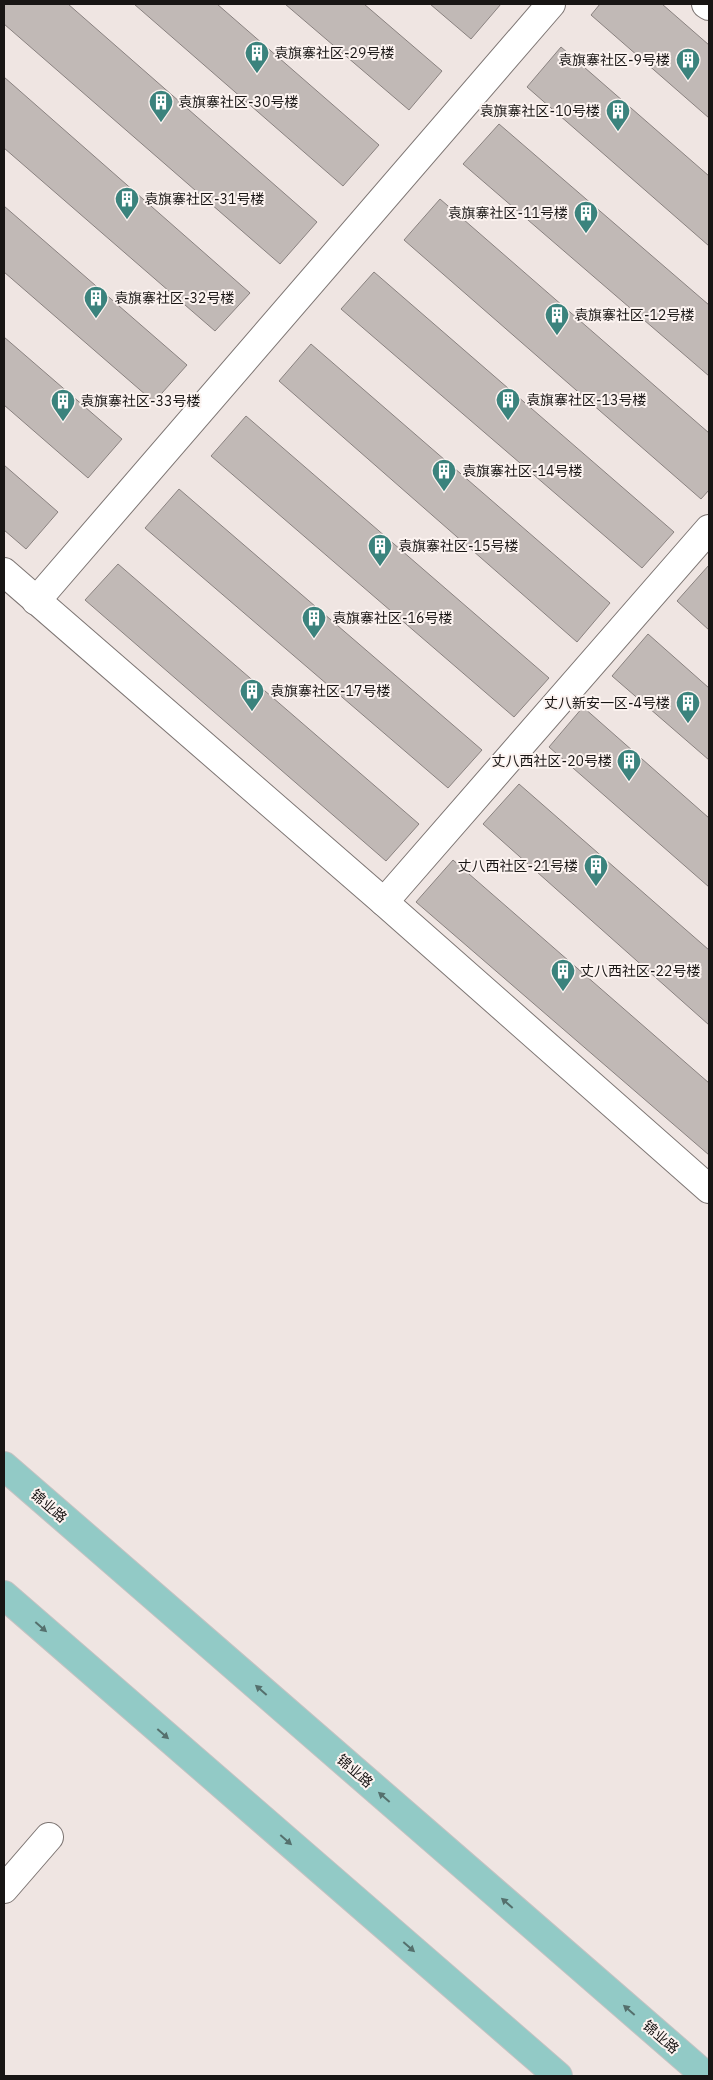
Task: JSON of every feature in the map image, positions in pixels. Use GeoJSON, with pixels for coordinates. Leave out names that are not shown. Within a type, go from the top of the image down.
{"type":"FeatureCollection","features":[{"type":"Feature","properties":{"kind":"main road","name":"锦业路"},"geometry":{"type":"LineString","coordinates":[[4,1466],[704,2072]]}},
{"type":"Feature","properties":{"kind":"main road"},"geometry":{"type":"LineString","coordinates":[[4,1596],[558,2076]]}},
{"type":"Feature","properties":{"kind":"street"},"geometry":{"type":"LineString","coordinates":[[36,601],[551,4]]}},
{"type":"Feature","properties":{"kind":"street"},"geometry":{"type":"LineString","coordinates":[[384,902],[709,529]]}},
{"type":"Feature","properties":{"kind":"street"},"geometry":{"type":"LineString","coordinates":[[4,572],[384,902],[709,1189]]}},
{"type":"Feature","properties":{"kind":"street"},"geometry":{"type":"LineString","coordinates":[[4,1889],[49,1837]]}},
{"type":"Feature","properties":{"kind":"building","name":"袁旗寨社区-30号楼"},"geometry":{"type":"Polygon","coordinates":[[[4,4],[68,4],[317,222],[280,264],[4,24],[4,4]]]}},
{"type":"Feature","properties":{"kind":"building","name":"袁旗寨社区-29号楼"},"geometry":{"type":"Polygon","coordinates":[[[134,4],[217,4],[379,145],[343,186],[134,4]]]}},
{"type":"Feature","properties":{"kind":"building"},"geometry":{"type":"Polygon","coordinates":[[[285,4],[364,4],[442,71],[409,110],[285,4]]]}},
{"type":"Feature","properties":{"kind":"building"},"geometry":{"type":"Polygon","coordinates":[[[430,4],[501,4],[471,39],[430,4]]]}},
{"type":"Feature","properties":{"kind":"building","name":"袁旗寨社区-9号楼"},"geometry":{"type":"Polygon","coordinates":[[[600,4],[662,4],[709,45],[709,118],[591,15],[600,4]]]}},
{"type":"Feature","properties":{"kind":"building","name":"袁旗寨社区-10号楼"},"geometry":{"type":"Polygon","coordinates":[[[561,47],[709,176],[709,246],[527,87],[561,47]]]}},
{"type":"Feature","properties":{"kind":"building","name":"袁旗寨社区-31号楼"},"geometry":{"type":"Polygon","coordinates":[[[4,77],[250,293],[215,331],[4,148],[4,77]]]}},
{"type":"Feature","properties":{"kind":"building","name":"袁旗寨社区-11号楼"},"geometry":{"type":"Polygon","coordinates":[[[499,124],[709,305],[709,376],[463,164],[499,124]]]}},
{"type":"Feature","properties":{"kind":"building","name":"袁旗寨社区-12号楼"},"geometry":{"type":"Polygon","coordinates":[[[440,199],[709,433],[709,490],[701,499],[404,240],[440,199]]]}},
{"type":"Feature","properties":{"kind":"building","name":"袁旗寨社区-32号楼"},"geometry":{"type":"Polygon","coordinates":[[[4,206],[187,365],[154,402],[4,272],[4,206]]]}},
{"type":"Feature","properties":{"kind":"building","name":"袁旗寨社区-13号楼"},"geometry":{"type":"Polygon","coordinates":[[[374,272],[674,532],[642,568],[341,309],[374,272]]]}},
{"type":"Feature","properties":{"kind":"building","name":"袁旗寨社区-33号楼"},"geometry":{"type":"Polygon","coordinates":[[[4,337],[122,439],[88,478],[4,405],[4,337]]]}},
{"type":"Feature","properties":{"kind":"building","name":"袁旗寨社区-14号楼"},"geometry":{"type":"Polygon","coordinates":[[[311,344],[610,603],[577,642],[279,381],[311,344]]]}},
{"type":"Feature","properties":{"kind":"building","name":"袁旗寨社区-15号楼"},"geometry":{"type":"Polygon","coordinates":[[[246,416],[549,678],[514,717],[211,456],[246,416]]]}},
{"type":"Feature","properties":{"kind":"building"},"geometry":{"type":"Polygon","coordinates":[[[4,465],[58,512],[26,549],[4,530],[4,465]]]}},
{"type":"Feature","properties":{"kind":"building","name":"袁旗寨社区-16号楼"},"geometry":{"type":"Polygon","coordinates":[[[179,489],[482,750],[448,788],[145,528],[179,489]]]}},
{"type":"Feature","properties":{"kind":"building","name":"袁旗寨社区-17号楼"},"geometry":{"type":"Polygon","coordinates":[[[118,564],[419,824],[386,861],[85,600],[118,564]]]}},
{"type":"Feature","properties":{"kind":"building"},"geometry":{"type":"Polygon","coordinates":[[[709,565],[709,630],[677,601],[709,565]]]}},
{"type":"Feature","properties":{"kind":"building","name":"丈八新安一区-4号楼"},"geometry":{"type":"Polygon","coordinates":[[[648,634],[709,688],[709,760],[612,676],[648,634]]]}},
{"type":"Feature","properties":{"kind":"building","name":"丈八西社区-20号楼"},"geometry":{"type":"Polygon","coordinates":[[[583,707],[709,818],[709,887],[549,747],[583,707]]]}},
{"type":"Feature","properties":{"kind":"building","name":"丈八西社区-21号楼"},"geometry":{"type":"Polygon","coordinates":[[[519,784],[709,950],[709,1025],[483,824],[519,784]]]}},
{"type":"Feature","properties":{"kind":"building","name":"丈八西社区-22号楼"},"geometry":{"type":"Polygon","coordinates":[[[453,860],[709,1083],[709,1155],[416,902],[453,860]]]}},
{"type":"Feature","properties":{"kind":"place","name":"袁旗寨社区-29号楼"},"geometry":{"type":"Point","coordinates":[257,74]}},
{"type":"Feature","properties":{"kind":"place","name":"袁旗寨社区-9号楼"},"geometry":{"type":"Point","coordinates":[688,81]}},
{"type":"Feature","properties":{"kind":"place","name":"袁旗寨社区-30号楼"},"geometry":{"type":"Point","coordinates":[161,123]}},
{"type":"Feature","properties":{"kind":"place","name":"袁旗寨社区-10号楼"},"geometry":{"type":"Point","coordinates":[618,132]}},
{"type":"Feature","properties":{"kind":"place","name":"袁旗寨社区-31号楼"},"geometry":{"type":"Point","coordinates":[127,220]}},
{"type":"Feature","properties":{"kind":"place","name":"袁旗寨社区-11号楼"},"geometry":{"type":"Point","coordinates":[586,234]}},
{"type":"Feature","properties":{"kind":"place","name":"袁旗寨社区-32号楼"},"geometry":{"type":"Point","coordinates":[96,319]}},
{"type":"Feature","properties":{"kind":"place","name":"袁旗寨社区-12号楼"},"geometry":{"type":"Point","coordinates":[557,336]}},
{"type":"Feature","properties":{"kind":"place","name":"袁旗寨社区-13号楼"},"geometry":{"type":"Point","coordinates":[508,421]}},
{"type":"Feature","properties":{"kind":"place","name":"袁旗寨社区-33号楼"},"geometry":{"type":"Point","coordinates":[63,422]}},
{"type":"Feature","properties":{"kind":"place","name":"袁旗寨社区-14号楼"},"geometry":{"type":"Point","coordinates":[444,492]}},
{"type":"Feature","properties":{"kind":"place","name":"袁旗寨社区-15号楼"},"geometry":{"type":"Point","coordinates":[380,567]}},
{"type":"Feature","properties":{"kind":"place","name":"袁旗寨社区-16号楼"},"geometry":{"type":"Point","coordinates":[314,639]}},
{"type":"Feature","properties":{"kind":"place","name":"袁旗寨社区-17号楼"},"geometry":{"type":"Point","coordinates":[252,712]}},
{"type":"Feature","properties":{"kind":"place","name":"丈八新安一区-4号楼"},"geometry":{"type":"Point","coordinates":[688,724]}},
{"type":"Feature","properties":{"kind":"place","name":"丈八西社区-20号楼"},"geometry":{"type":"Point","coordinates":[629,782]}},
{"type":"Feature","properties":{"kind":"place","name":"丈八西社区-21号楼"},"geometry":{"type":"Point","coordinates":[596,887]}},
{"type":"Feature","properties":{"kind":"place","name":"丈八西社区-22号楼"},"geometry":{"type":"Point","coordinates":[563,992]}}]}
